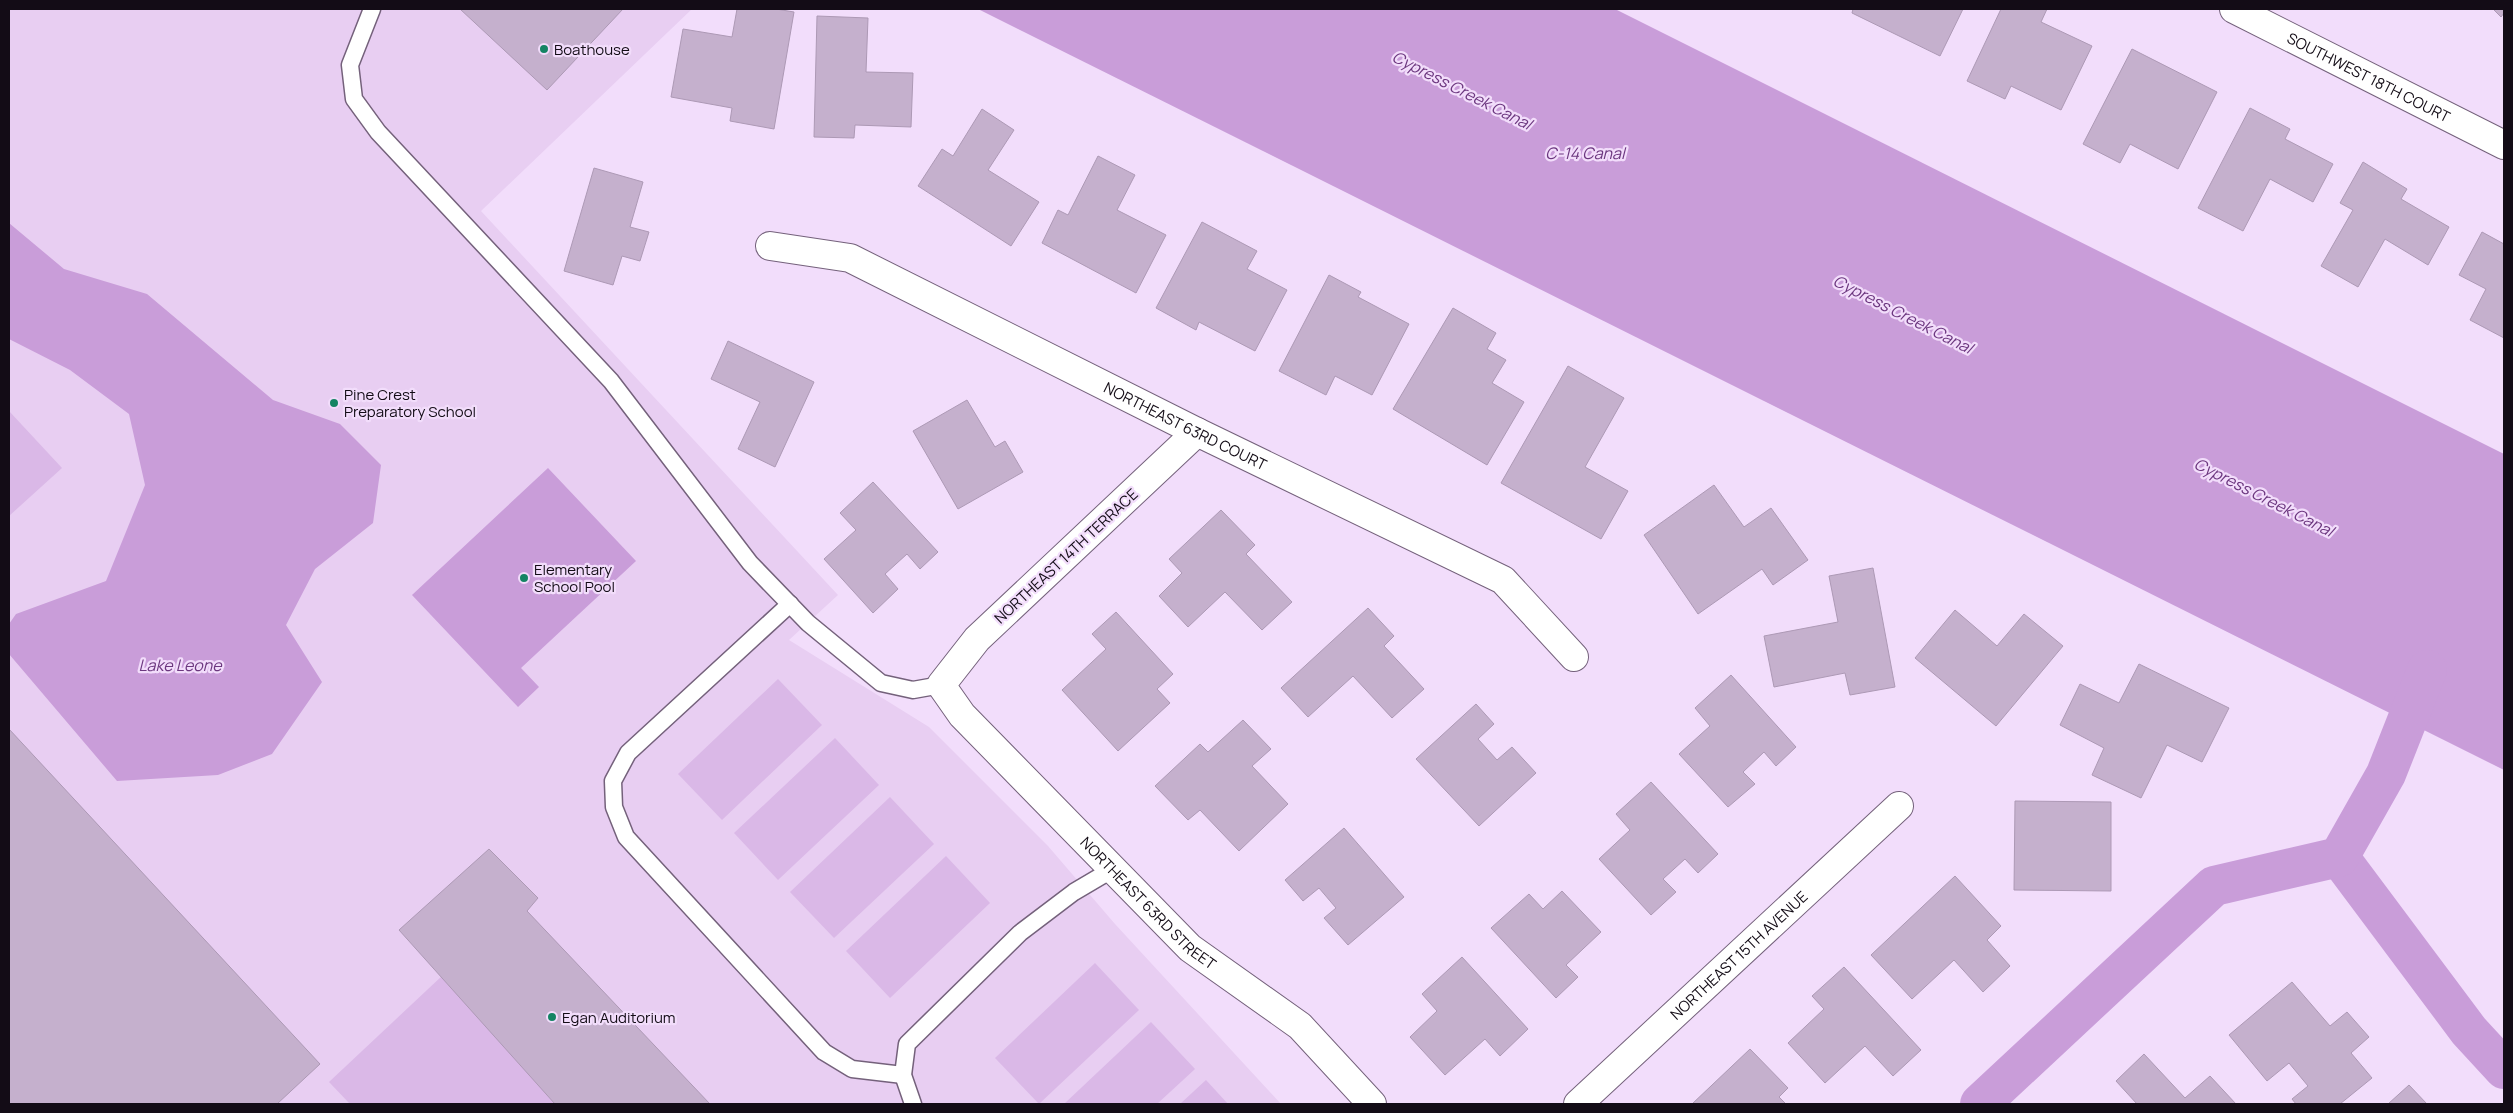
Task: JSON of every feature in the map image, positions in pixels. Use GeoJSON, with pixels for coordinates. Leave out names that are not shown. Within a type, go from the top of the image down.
{"type":"FeatureCollection","features":[{"type":"Feature","properties":{"kind":"street","name":"SOUTHWEST 18TH COURT"},"geometry":{"type":"LineString","coordinates":[[2234,9],[2504,145]]}},
{"type":"Feature","properties":{"kind":"street","name":"NORTHEAST 63RD COURT"},"geometry":{"type":"LineString","coordinates":[[770,246],[850,258],[1196,432],[1503,580],[1574,657]]}},
{"type":"Feature","properties":{"kind":"street","name":"NORTHEAST 14TH TERRACE"},"geometry":{"type":"LineString","coordinates":[[941,685],[977,639],[1196,432]]}},
{"type":"Feature","properties":{"kind":"street","name":"NORTHEAST 63RD STREET"},"geometry":{"type":"LineString","coordinates":[[941,685],[962,715],[1190,948],[1300,1026],[1372,1104]]}},
{"type":"Feature","properties":{"kind":"street","name":"NORTHEAST 15TH AVENUE"},"geometry":{"type":"LineString","coordinates":[[1578,1104],[1899,806]]}},
{"type":"Feature","properties":{"kind":"lane"},"geometry":{"type":"LineString","coordinates":[[372,9],[350,66],[354,99],[378,132],[611,381],[750,563],[808,623],[881,683],[913,690],[941,685]]}},
{"type":"Feature","properties":{"kind":"lane"},"geometry":{"type":"LineString","coordinates":[[790,604],[628,753],[613,781],[614,807],[626,837],[824,1052],[852,1069],[903,1076]]}},
{"type":"Feature","properties":{"kind":"lane"},"geometry":{"type":"LineString","coordinates":[[913,1104],[903,1076],[907,1044],[1013,940],[1074,892],[1113,869]]}},
{"type":"Feature","properties":{"kind":"shaded area","name":"Pine Crest Preparatory School"},"geometry":{"type":"Polygon","coordinates":[[[9,9],[692,9],[481,211],[838,595],[789,640],[929,727],[1048,846],[1115,924],[1281,1104],[9,1104],[9,9]]]}},
{"type":"Feature","properties":{"kind":"shaded area"},"geometry":{"type":"Polygon","coordinates":[[[9,411],[62,468],[9,516],[9,411]]]}},
{"type":"Feature","properties":{"kind":"shaded area"},"geometry":{"type":"Polygon","coordinates":[[[778,679],[822,725],[722,820],[678,774],[778,679]]]}},
{"type":"Feature","properties":{"kind":"shaded area"},"geometry":{"type":"Polygon","coordinates":[[[835,738],[879,785],[778,880],[734,833],[835,738]]]}},
{"type":"Feature","properties":{"kind":"shaded area"},"geometry":{"type":"Polygon","coordinates":[[[890,797],[934,844],[834,938],[790,892],[890,797]]]}},
{"type":"Feature","properties":{"kind":"shaded area"},"geometry":{"type":"Polygon","coordinates":[[[946,856],[990,903],[890,998],[846,951],[946,856]]]}},
{"type":"Feature","properties":{"kind":"shaded area"},"geometry":{"type":"Polygon","coordinates":[[[1095,963],[1139,1010],[1039,1104],[995,1058],[1095,963]]]}},
{"type":"Feature","properties":{"kind":"shaded area"},"geometry":{"type":"Polygon","coordinates":[[[443,975],[559,1104],[350,1104],[329,1082],[443,975]]]}},
{"type":"Feature","properties":{"kind":"shaded area"},"geometry":{"type":"Polygon","coordinates":[[[1151,1022],[1195,1069],[1157,1104],[1064,1104],[1151,1022]]]}},
{"type":"Feature","properties":{"kind":"shaded area"},"geometry":{"type":"Polygon","coordinates":[[[1206,1080],[1228,1104],[1180,1104],[1206,1080]]]}},
{"type":"Feature","properties":{"kind":"water","name":"C-14 Canal"},"geometry":{"type":"Polygon","coordinates":[[[978,9],[1615,9],[2504,454],[2504,770],[978,9]]]}},
{"type":"Feature","properties":{"kind":"water","name":"Lake Leone"},"geometry":{"type":"Polygon","coordinates":[[[9,223],[64,269],[147,294],[273,400],[340,424],[381,465],[373,523],[315,569],[286,625],[322,682],[272,754],[218,775],[117,781],[9,654],[9,624],[16,614],[106,581],[145,485],[129,414],[70,370],[9,339],[9,223]]]}},
{"type":"Feature","properties":{"kind":"water","name":"Elementary School Pool"},"geometry":{"type":"Polygon","coordinates":[[[548,468],[636,561],[521,668],[539,687],[518,707],[412,595],[548,468]]]}},
{"type":"Feature","properties":{"kind":"building","name":"Boathouse"},"geometry":{"type":"Polygon","coordinates":[[[460,9],[623,9],[547,90],[460,9]]]}},
{"type":"Feature","properties":{"kind":"building"},"geometry":{"type":"Polygon","coordinates":[[[737,9],[776,9],[794,12],[774,129],[730,121],[732,108],[671,97],[683,29],[732,37],[737,9]]]}},
{"type":"Feature","properties":{"kind":"building"},"geometry":{"type":"Polygon","coordinates":[[[1853,9],[1963,9],[1940,56],[1852,13],[1853,9]]]}},
{"type":"Feature","properties":{"kind":"building"},"geometry":{"type":"Polygon","coordinates":[[[2001,9],[2047,9],[2041,22],[2092,46],[2061,110],[2011,86],[2005,99],[1967,81],[2001,9]]]}},
{"type":"Feature","properties":{"kind":"building"},"geometry":{"type":"Polygon","coordinates":[[[2493,9],[2504,9],[2504,13],[2501,17],[2493,9]]]}},
{"type":"Feature","properties":{"kind":"building"},"geometry":{"type":"Polygon","coordinates":[[[817,16],[868,18],[866,72],[913,73],[911,127],[855,125],[854,138],[814,137],[817,16]]]}},
{"type":"Feature","properties":{"kind":"building"},"geometry":{"type":"Polygon","coordinates":[[[2132,49],[2217,92],[2178,169],[2130,144],[2120,163],[2083,144],[2132,49]]]}},
{"type":"Feature","properties":{"kind":"building"},"geometry":{"type":"Polygon","coordinates":[[[2250,108],[2290,129],[2285,139],[2333,164],[2313,202],[2270,179],[2243,231],[2198,208],[2250,108]]]}},
{"type":"Feature","properties":{"kind":"building"},"geometry":{"type":"Polygon","coordinates":[[[982,109],[1014,130],[988,170],[1039,202],[1011,246],[918,186],[942,149],[953,156],[982,109]]]}},
{"type":"Feature","properties":{"kind":"building"},"geometry":{"type":"Polygon","coordinates":[[[1098,156],[1135,175],[1117,210],[1166,235],[1136,293],[1042,243],[1058,210],[1068,215],[1098,156]]]}},
{"type":"Feature","properties":{"kind":"building"},"geometry":{"type":"Polygon","coordinates":[[[2363,162],[2407,189],[2401,199],[2449,227],[2428,265],[2385,239],[2358,287],[2321,266],[2353,210],[2340,203],[2363,162]]]}},
{"type":"Feature","properties":{"kind":"building"},"geometry":{"type":"Polygon","coordinates":[[[594,168],[643,182],[630,227],[649,232],[640,261],[622,256],[613,285],[564,271],[594,168]]]}},
{"type":"Feature","properties":{"kind":"building"},"geometry":{"type":"Polygon","coordinates":[[[1202,222],[1257,251],[1247,269],[1287,290],[1255,351],[1199,322],[1196,330],[1156,308],[1202,222]]]}},
{"type":"Feature","properties":{"kind":"building"},"geometry":{"type":"Polygon","coordinates":[[[2482,232],[2504,244],[2504,338],[2470,320],[2486,289],[2459,275],[2482,232]]]}},
{"type":"Feature","properties":{"kind":"building"},"geometry":{"type":"Polygon","coordinates":[[[1329,275],[1361,292],[1358,297],[1409,324],[1372,395],[1335,376],[1326,395],[1279,371],[1329,275]]]}},
{"type":"Feature","properties":{"kind":"building"},"geometry":{"type":"Polygon","coordinates":[[[1453,308],[1496,333],[1487,349],[1506,360],[1492,383],[1524,402],[1487,465],[1393,409],[1453,308]]]}},
{"type":"Feature","properties":{"kind":"building"},"geometry":{"type":"Polygon","coordinates":[[[728,341],[814,382],[775,467],[738,449],[760,402],[711,379],[728,341]]]}},
{"type":"Feature","properties":{"kind":"building"},"geometry":{"type":"Polygon","coordinates":[[[1568,366],[1624,398],[1585,467],[1628,491],[1601,539],[1501,483],[1568,366]]]}},
{"type":"Feature","properties":{"kind":"building"},"geometry":{"type":"Polygon","coordinates":[[[967,400],[995,447],[1005,441],[1023,472],[958,509],[913,431],[967,400]]]}},
{"type":"Feature","properties":{"kind":"building"},"geometry":{"type":"Polygon","coordinates":[[[873,482],[938,552],[920,569],[907,554],[885,574],[898,589],[873,613],[824,559],[856,530],[840,513],[873,482]]]}},
{"type":"Feature","properties":{"kind":"building"},"geometry":{"type":"Polygon","coordinates":[[[1714,485],[1744,527],[1771,508],[1808,560],[1773,585],[1762,569],[1698,614],[1644,535],[1714,485]]]}},
{"type":"Feature","properties":{"kind":"building"},"geometry":{"type":"Polygon","coordinates":[[[1221,510],[1255,545],[1246,554],[1292,602],[1262,630],[1225,592],[1188,627],[1159,596],[1182,573],[1169,559],[1221,510]]]}},
{"type":"Feature","properties":{"kind":"building"},"geometry":{"type":"Polygon","coordinates":[[[1873,568],[1895,687],[1850,695],[1845,673],[1774,687],[1764,636],[1838,622],[1829,576],[1873,568]]]}},
{"type":"Feature","properties":{"kind":"building"},"geometry":{"type":"Polygon","coordinates":[[[1368,608],[1394,636],[1384,646],[1424,689],[1392,718],[1353,676],[1308,717],[1281,688],[1368,608]]]}},
{"type":"Feature","properties":{"kind":"building"},"geometry":{"type":"Polygon","coordinates":[[[1955,610],[1997,646],[2024,614],[2063,646],[1996,726],[1915,658],[1955,610]]]}},
{"type":"Feature","properties":{"kind":"building"},"geometry":{"type":"Polygon","coordinates":[[[1116,612],[1173,674],[1157,689],[1170,703],[1118,751],[1062,690],[1106,649],[1092,634],[1116,612]]]}},
{"type":"Feature","properties":{"kind":"building"},"geometry":{"type":"Polygon","coordinates":[[[2139,664],[2229,708],[2202,762],[2167,745],[2141,798],[2092,775],[2104,748],[2060,725],[2080,684],[2119,703],[2139,664]]]}},
{"type":"Feature","properties":{"kind":"building"},"geometry":{"type":"Polygon","coordinates":[[[1731,675],[1796,747],[1776,766],[1764,752],[1743,772],[1755,784],[1728,807],[1679,754],[1710,726],[1695,708],[1731,675]]]}},
{"type":"Feature","properties":{"kind":"building"},"geometry":{"type":"Polygon","coordinates":[[[1476,704],[1494,724],[1478,739],[1497,760],[1512,747],[1536,773],[1479,826],[1416,759],[1476,704]]]}},
{"type":"Feature","properties":{"kind":"building"},"geometry":{"type":"Polygon","coordinates":[[[1243,720],[1271,749],[1252,766],[1288,804],[1239,851],[1200,810],[1188,820],[1155,786],[1200,744],[1208,752],[1243,720]]]}},
{"type":"Feature","properties":{"kind":"building"},"geometry":{"type":"Polygon","coordinates":[[[9,729],[320,1064],[277,1104],[9,1104],[9,729]]]}},
{"type":"Feature","properties":{"kind":"building"},"geometry":{"type":"Polygon","coordinates":[[[1651,782],[1718,854],[1698,873],[1685,859],[1663,879],[1676,892],[1651,915],[1599,859],[1630,830],[1616,814],[1651,782]]]}},
{"type":"Feature","properties":{"kind":"building"},"geometry":{"type":"Polygon","coordinates":[[[2015,801],[2111,802],[2111,891],[2014,890],[2015,801]]]}},
{"type":"Feature","properties":{"kind":"building"},"geometry":{"type":"Polygon","coordinates":[[[1344,828],[1404,897],[1348,945],[1324,918],[1336,908],[1319,888],[1303,901],[1285,880],[1344,828]]]}},
{"type":"Feature","properties":{"kind":"building","name":"Egan Auditorium"},"geometry":{"type":"Polygon","coordinates":[[[489,849],[538,898],[527,911],[710,1104],[555,1104],[399,930],[489,849]]]}},
{"type":"Feature","properties":{"kind":"building"},"geometry":{"type":"Polygon","coordinates":[[[1955,876],[2001,926],[1987,940],[2010,966],[1983,992],[1954,960],[1912,999],[1871,955],[1955,876]]]}},
{"type":"Feature","properties":{"kind":"building"},"geometry":{"type":"Polygon","coordinates":[[[1562,891],[1601,932],[1566,965],[1578,977],[1556,998],[1491,928],[1529,894],[1543,909],[1562,891]]]}},
{"type":"Feature","properties":{"kind":"building"},"geometry":{"type":"Polygon","coordinates":[[[1462,957],[1528,1029],[1500,1056],[1485,1039],[1445,1075],[1410,1037],[1437,1011],[1422,994],[1462,957]]]}},
{"type":"Feature","properties":{"kind":"building"},"geometry":{"type":"Polygon","coordinates":[[[1844,967],[1921,1050],[1893,1076],[1865,1046],[1825,1083],[1788,1043],[1824,1009],[1812,996],[1844,967]]]}},
{"type":"Feature","properties":{"kind":"building"},"geometry":{"type":"Polygon","coordinates":[[[2292,982],[2330,1026],[2347,1012],[2369,1037],[2351,1053],[2372,1078],[2340,1104],[2296,1104],[2292,1099],[2308,1086],[2289,1063],[2267,1081],[2229,1035],[2292,982]]]}},
{"type":"Feature","properties":{"kind":"building"},"geometry":{"type":"Polygon","coordinates":[[[1750,1049],[1788,1088],[1779,1097],[1786,1104],[1692,1104],[1750,1049]]]}},
{"type":"Feature","properties":{"kind":"building"},"geometry":{"type":"Polygon","coordinates":[[[2144,1054],[2185,1098],[2210,1076],[2236,1104],[2137,1104],[2116,1081],[2144,1054]]]}},
{"type":"Feature","properties":{"kind":"building"},"geometry":{"type":"Polygon","coordinates":[[[2409,1085],[2427,1104],[2388,1104],[2409,1085]]]}},
{"type":"Feature","properties":{"kind":"waterway"},"geometry":{"type":"LineString","coordinates":[[1980,1104],[2214,886],[2339,857],[2386,774],[2427,670]]}},
{"type":"Feature","properties":{"kind":"waterway"},"geometry":{"type":"LineString","coordinates":[[2339,857],[2469,1031],[2504,1069]]}},
{"type":"Feature","properties":{"kind":"place","name":"Boathouse"},"geometry":{"type":"Point","coordinates":[544,49]}},
{"type":"Feature","properties":{"kind":"place","name":"Pine Crest Preparatory School"},"geometry":{"type":"Point","coordinates":[334,403]}},
{"type":"Feature","properties":{"kind":"place","name":"Elementary School Pool"},"geometry":{"type":"Point","coordinates":[524,578]}},
{"type":"Feature","properties":{"kind":"place","name":"Egan Auditorium"},"geometry":{"type":"Point","coordinates":[552,1017]}},
{"type":"Feature","properties":{"kind":"water label","name":"Cypress Creek Canal"},"geometry":{"type":"Point","coordinates":[1462,90]}},
{"type":"Feature","properties":{"kind":"water label","name":"Cypress Creek Canal"},"geometry":{"type":"Point","coordinates":[1903,314]}},
{"type":"Feature","properties":{"kind":"water label","name":"Cypress Creek Canal"},"geometry":{"type":"Point","coordinates":[2264,497]}}]}
